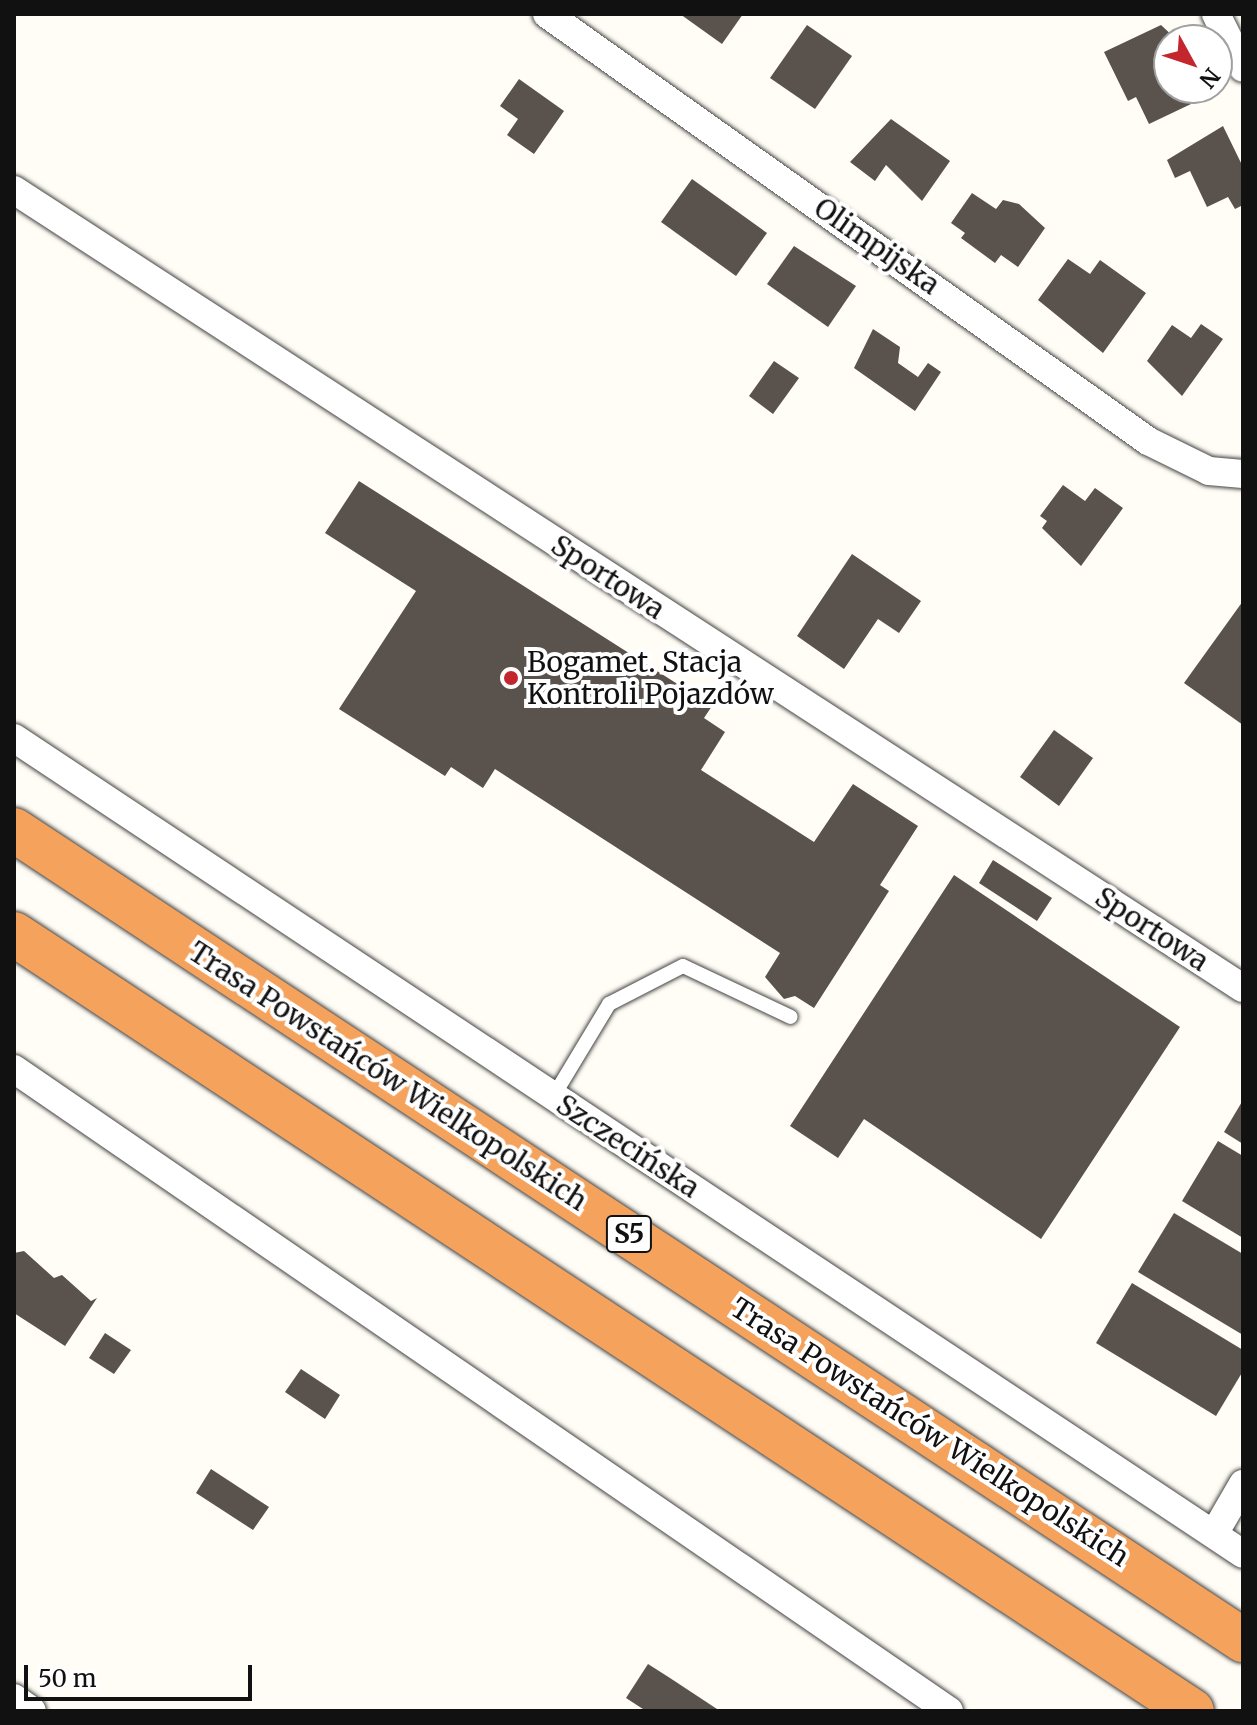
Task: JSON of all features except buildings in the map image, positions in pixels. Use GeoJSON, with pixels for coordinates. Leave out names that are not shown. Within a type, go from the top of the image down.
{"type":"FeatureCollection","features":[{"type":"Feature","properties":{"kind":"highway","name":"Trasa Powstańców Wielkopolskich"},"geometry":{"type":"LineString","coordinates":[[14,830],[1243,1640]]}},
{"type":"Feature","properties":{"kind":"highway"},"geometry":{"type":"LineString","coordinates":[[14,934],[1192,1711]]}},
{"type":"Feature","properties":{"kind":"street","name":"Olimpijska"},"geometry":{"type":"LineString","coordinates":[[547,14],[1148,441],[1209,471],[1243,492]]}},
{"type":"Feature","properties":{"kind":"street"},"geometry":{"type":"LineString","coordinates":[[1216,14],[1243,68]]}},
{"type":"Feature","properties":{"kind":"street","name":"Sportowa"},"geometry":{"type":"LineString","coordinates":[[14,190],[1243,988]]}},
{"type":"Feature","properties":{"kind":"street","name":"Olimpijska"},"geometry":{"type":"LineString","coordinates":[[1209,471],[1243,474]]}},
{"type":"Feature","properties":{"kind":"street","name":"Szczecińska"},"geometry":{"type":"LineString","coordinates":[[14,738],[1243,1554]]}},
{"type":"Feature","properties":{"kind":"street"},"geometry":{"type":"LineString","coordinates":[[14,1069],[949,1711]]}},
{"type":"Feature","properties":{"kind":"street"},"geometry":{"type":"LineString","coordinates":[[1214,1534],[1243,1484]]}},
{"type":"Feature","properties":{"kind":"street"},"geometry":{"type":"LineString","coordinates":[[14,1698],[32,1711]]}},
{"type":"Feature","properties":{"kind":"lane"},"geometry":{"type":"LineString","coordinates":[[553,1097],[609,1004],[683,966],[791,1017]]}},
{"type":"Feature","properties":{"kind":"place","name":"Bogamet. Stacja Kontroli Pojazdów"},"geometry":{"type":"Point","coordinates":[511,678]}}]}
